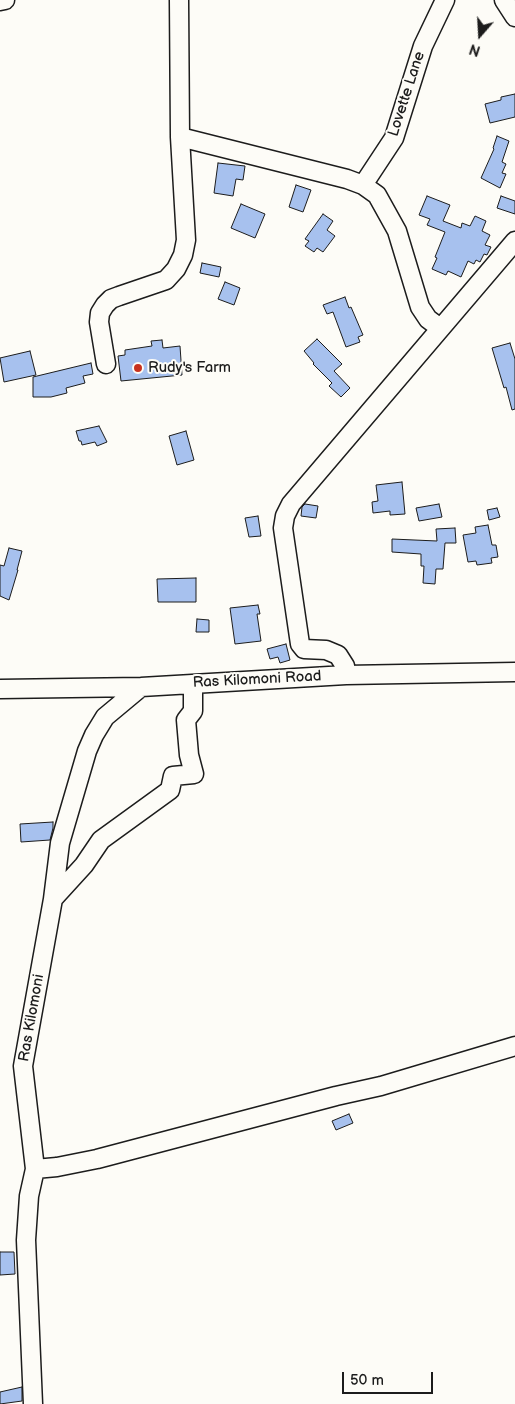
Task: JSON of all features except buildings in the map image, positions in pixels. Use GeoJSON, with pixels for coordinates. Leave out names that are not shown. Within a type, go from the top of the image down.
{"type":"FeatureCollection","features":[{"type":"Feature","properties":{"kind":"street"},"geometry":{"type":"LineString","coordinates":[[0,1],[5,0]]}},
{"type":"Feature","properties":{"kind":"street"},"geometry":{"type":"LineString","coordinates":[[106,364],[99,322],[100,313],[105,305],[111,299],[166,280],[176,269],[183,255],[186,240],[180,137],[179,0]]}},
{"type":"Feature","properties":{"kind":"street","name":"Lovette Lane"},"geometry":{"type":"LineString","coordinates":[[363,185],[394,138],[423,46],[445,0]]}},
{"type":"Feature","properties":{"kind":"street"},"geometry":{"type":"LineString","coordinates":[[504,0],[515,17]]}},
{"type":"Feature","properties":{"kind":"street"},"geometry":{"type":"LineString","coordinates":[[180,137],[347,179],[363,185],[377,195],[397,231],[420,307],[428,319],[440,328]]}},
{"type":"Feature","properties":{"kind":"street"},"geometry":{"type":"LineString","coordinates":[[346,675],[345,666],[338,655],[326,650],[304,648],[299,641],[283,528],[285,516],[291,504],[515,240]]}},
{"type":"Feature","properties":{"kind":"street","name":"Ras Kilomoni Road"},"geometry":{"type":"LineString","coordinates":[[0,689],[141,687],[346,675],[515,672]]}},
{"type":"Feature","properties":{"kind":"street"},"geometry":{"type":"LineString","coordinates":[[53,899],[84,865],[101,840],[170,790],[173,776],[194,774],[189,755],[186,720],[193,711],[193,684]]}},
{"type":"Feature","properties":{"kind":"street","name":"Ras Kilomoni"},"geometry":{"type":"LineString","coordinates":[[33,1404],[26,1240],[29,1196],[35,1169],[23,1066],[53,899],[60,843],[86,751],[105,717],[141,687]]}},
{"type":"Feature","properties":{"kind":"street"},"geometry":{"type":"LineString","coordinates":[[35,1169],[57,1167],[97,1159],[336,1096],[382,1086],[515,1046]]}},
{"type":"Feature","properties":{"kind":"place","name":"Rudy's Farm"},"geometry":{"type":"Point","coordinates":[138,368]}}]}
